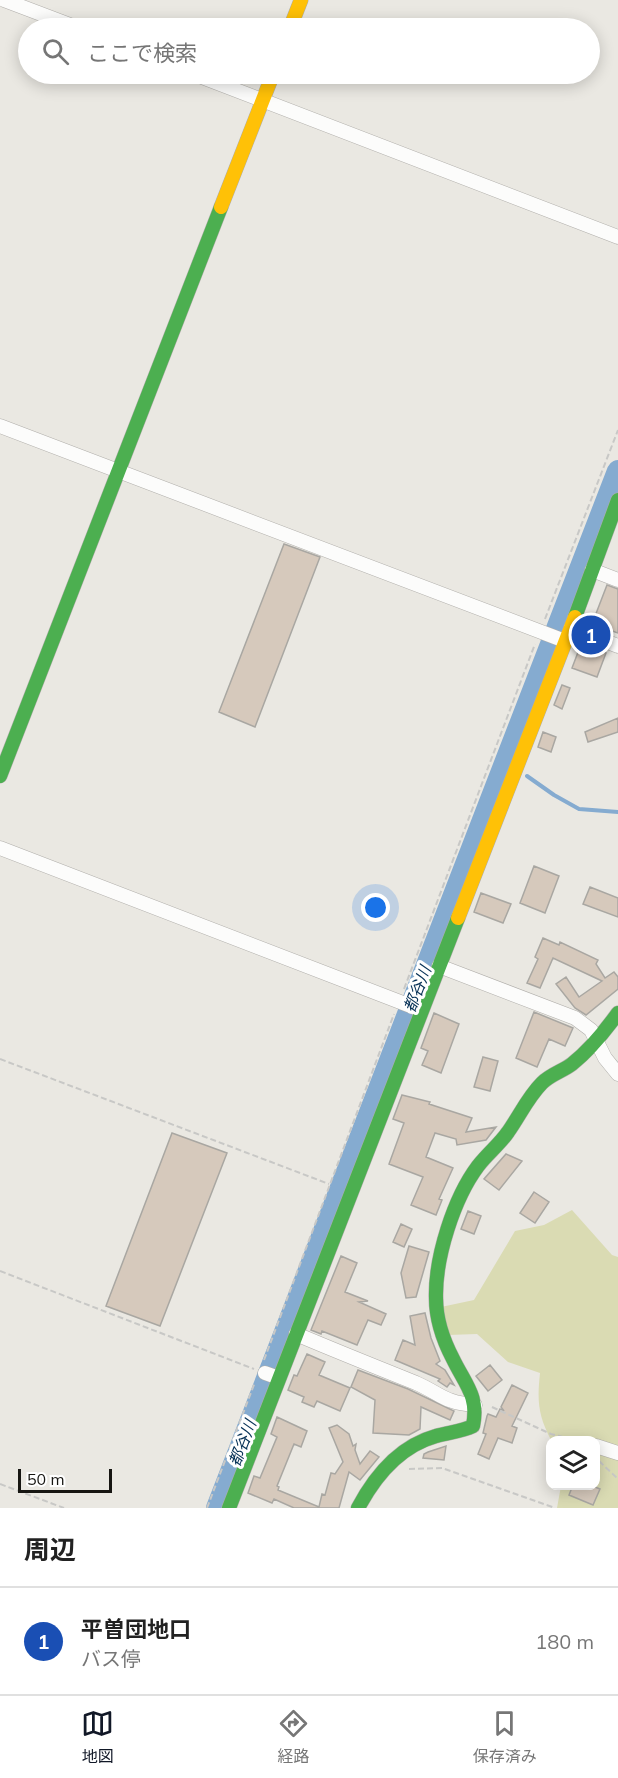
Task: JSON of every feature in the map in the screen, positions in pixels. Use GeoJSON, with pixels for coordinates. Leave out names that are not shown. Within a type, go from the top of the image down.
{"type":"FeatureCollection","features":[{"type":"Feature","properties":{"kind":"street"},"geometry":{"type":"LineString","coordinates":[[4,0],[52,18]]}},
{"type":"Feature","properties":{"kind":"street"},"geometry":{"type":"LineString","coordinates":[[294,18],[301,0]]}},
{"type":"Feature","properties":{"kind":"street"},"geometry":{"type":"LineString","coordinates":[[221,84],[618,237]]}},
{"type":"Feature","properties":{"kind":"street"},"geometry":{"type":"LineString","coordinates":[[0,776],[269,84]]}},
{"type":"Feature","properties":{"kind":"street"},"geometry":{"type":"LineString","coordinates":[[0,426],[558,639]]}},
{"type":"Feature","properties":{"kind":"street"},"geometry":{"type":"LineString","coordinates":[[229,1508],[269,1374],[296,1334],[411,1006],[439,966],[558,639],[571,628],[618,500]]}},
{"type":"Feature","properties":{"kind":"street"},"geometry":{"type":"LineString","coordinates":[[592,570],[618,580]]}},
{"type":"Feature","properties":{"kind":"street"},"geometry":{"type":"LineString","coordinates":[[571,628],[618,646]]}},
{"type":"Feature","properties":{"kind":"street"},"geometry":{"type":"LineString","coordinates":[[0,848],[411,1006]]}},
{"type":"Feature","properties":{"kind":"street"},"geometry":{"type":"LineString","coordinates":[[439,966],[575,1018],[591,1030],[605,1058],[618,1074]]}},
{"type":"Feature","properties":{"kind":"street"},"geometry":{"type":"LineString","coordinates":[[358,1508],[365,1493],[383,1469],[412,1445],[438,1436],[461,1432],[473,1426],[476,1417],[472,1389],[454,1362],[442,1337],[436,1308],[437,1279],[445,1240],[461,1198],[476,1169],[504,1138],[535,1090],[547,1078],[565,1069],[598,1041],[618,1013]]}},
{"type":"Feature","properties":{"kind":"street"},"geometry":{"type":"LineString","coordinates":[[296,1334],[420,1385],[444,1400],[457,1404],[475,1405]]}},
{"type":"Feature","properties":{"kind":"street"},"geometry":{"type":"LineString","coordinates":[[600,1447],[618,1453]]}},
{"type":"Feature","properties":{"kind":"path"},"geometry":{"type":"LineString","coordinates":[[207,1508],[269,1374],[329,1184],[411,1006],[467,822]]}},
{"type":"Feature","properties":{"kind":"path"},"geometry":{"type":"LineString","coordinates":[[0,1059],[329,1184]]}},
{"type":"Feature","properties":{"kind":"path"},"geometry":{"type":"LineString","coordinates":[[0,1271],[269,1374]]}},
{"type":"Feature","properties":{"kind":"path"},"geometry":{"type":"LineString","coordinates":[[475,1405],[485,1403],[559,1436]]}},
{"type":"Feature","properties":{"kind":"path"},"geometry":{"type":"LineString","coordinates":[[600,1464],[618,1479]]}},
{"type":"Feature","properties":{"kind":"path"},"geometry":{"type":"LineString","coordinates":[[407,1469],[442,1468],[555,1508]]}},
{"type":"Feature","properties":{"kind":"path"},"geometry":{"type":"LineString","coordinates":[[0,1484],[64,1508]]}},
{"type":"Feature","properties":{"kind":"green space"},"geometry":{"type":"Polygon","coordinates":[[[572,1210],[612,1255],[618,1257],[618,1508],[557,1508],[560,1490],[600,1490],[600,1436],[549,1436],[540,1408],[540,1373],[508,1362],[477,1334],[448,1335],[441,1307],[474,1300],[515,1231],[544,1225],[572,1210]]]}},
{"type":"Feature","properties":{"kind":"building"},"geometry":{"type":"Polygon","coordinates":[[[284,544],[320,557],[255,727],[219,712],[284,544]]]}},
{"type":"Feature","properties":{"kind":"building"},"geometry":{"type":"Polygon","coordinates":[[[607,585],[618,589],[618,633],[592,624],[607,585]]]}},
{"type":"Feature","properties":{"kind":"building"},"geometry":{"type":"Polygon","coordinates":[[[580,647],[593,652],[594,648],[606,653],[597,677],[572,668],[580,647]]]}},
{"type":"Feature","properties":{"kind":"building"},"geometry":{"type":"Polygon","coordinates":[[[562,685],[570,688],[562,709],[554,705],[562,685]]]}},
{"type":"Feature","properties":{"kind":"building"},"geometry":{"type":"Polygon","coordinates":[[[618,718],[618,732],[588,742],[585,732],[618,718]]]}},
{"type":"Feature","properties":{"kind":"building"},"geometry":{"type":"Polygon","coordinates":[[[543,732],[556,737],[551,752],[538,747],[543,732]]]}},
{"type":"Feature","properties":{"kind":"building"},"geometry":{"type":"Polygon","coordinates":[[[534,866],[559,876],[545,913],[520,903],[534,866]]]}},
{"type":"Feature","properties":{"kind":"building"},"geometry":{"type":"Polygon","coordinates":[[[590,887],[618,898],[618,917],[583,904],[590,887]]]}},
{"type":"Feature","properties":{"kind":"building"},"geometry":{"type":"Polygon","coordinates":[[[481,893],[511,904],[503,923],[474,912],[481,893]]]}},
{"type":"Feature","properties":{"kind":"building"},"geometry":{"type":"Polygon","coordinates":[[[543,938],[559,945],[560,942],[598,960],[596,964],[605,978],[614,972],[618,977],[618,989],[586,1015],[575,1008],[556,984],[566,977],[579,997],[602,981],[553,958],[540,988],[527,983],[538,959],[535,957],[543,938]]]}},
{"type":"Feature","properties":{"kind":"building"},"geometry":{"type":"Polygon","coordinates":[[[534,1012],[573,1028],[565,1046],[549,1039],[537,1067],[516,1058],[534,1012]]]}},
{"type":"Feature","properties":{"kind":"building"},"geometry":{"type":"Polygon","coordinates":[[[434,1013],[459,1024],[441,1073],[422,1065],[428,1051],[421,1048],[434,1013]]]}},
{"type":"Feature","properties":{"kind":"building"},"geometry":{"type":"Polygon","coordinates":[[[483,1057],[498,1061],[490,1091],[474,1087],[483,1057]]]}},
{"type":"Feature","properties":{"kind":"building"},"geometry":{"type":"Polygon","coordinates":[[[402,1095],[430,1102],[429,1104],[472,1118],[466,1132],[496,1127],[486,1140],[457,1145],[456,1139],[435,1133],[426,1157],[453,1168],[439,1199],[442,1200],[436,1215],[411,1205],[423,1177],[389,1164],[404,1123],[393,1119],[402,1095]]]}},
{"type":"Feature","properties":{"kind":"building"},"geometry":{"type":"Polygon","coordinates":[[[172,1133],[227,1153],[160,1326],[106,1306],[172,1133]]]}},
{"type":"Feature","properties":{"kind":"building"},"geometry":{"type":"Polygon","coordinates":[[[506,1154],[522,1161],[499,1190],[484,1179],[506,1154]]]}},
{"type":"Feature","properties":{"kind":"building"},"geometry":{"type":"Polygon","coordinates":[[[534,1192],[549,1202],[535,1223],[520,1213],[534,1192]]]}},
{"type":"Feature","properties":{"kind":"building"},"geometry":{"type":"Polygon","coordinates":[[[468,1211],[481,1216],[474,1234],[461,1229],[468,1211]]]}},
{"type":"Feature","properties":{"kind":"building"},"geometry":{"type":"Polygon","coordinates":[[[401,1224],[412,1229],[404,1247],[393,1242],[401,1224]]]}},
{"type":"Feature","properties":{"kind":"building"},"geometry":{"type":"Polygon","coordinates":[[[409,1246],[429,1252],[416,1297],[406,1298],[401,1273],[409,1246]]]}},
{"type":"Feature","properties":{"kind":"building"},"geometry":{"type":"Polygon","coordinates":[[[341,1256],[357,1263],[345,1292],[368,1301],[359,1302],[386,1314],[381,1325],[368,1320],[357,1345],[322,1331],[321,1334],[311,1330],[341,1256]]]}},
{"type":"Feature","properties":{"kind":"building"},"geometry":{"type":"Polygon","coordinates":[[[425,1313],[440,1361],[436,1364],[445,1370],[454,1385],[450,1383],[447,1387],[438,1381],[440,1379],[395,1360],[403,1340],[415,1345],[410,1316],[425,1313]]]}},
{"type":"Feature","properties":{"kind":"building"},"geometry":{"type":"Polygon","coordinates":[[[307,1354],[325,1362],[319,1375],[350,1388],[340,1411],[317,1401],[314,1407],[302,1402],[304,1397],[288,1390],[307,1354]]]}},
{"type":"Feature","properties":{"kind":"building"},"geometry":{"type":"Polygon","coordinates":[[[490,1365],[502,1380],[488,1391],[476,1376],[490,1365]]]}},
{"type":"Feature","properties":{"kind":"building"},"geometry":{"type":"Polygon","coordinates":[[[358,1370],[408,1389],[454,1411],[450,1420],[421,1407],[420,1429],[409,1435],[373,1433],[375,1400],[351,1387],[358,1370]]]}},
{"type":"Feature","properties":{"kind":"building"},"geometry":{"type":"Polygon","coordinates":[[[512,1385],[528,1393],[512,1426],[517,1428],[512,1443],[498,1438],[489,1459],[478,1454],[486,1434],[483,1433],[487,1416],[488,1414],[496,1417],[500,1409],[504,1411],[501,1407],[512,1385]]]}},
{"type":"Feature","properties":{"kind":"building"},"geometry":{"type":"Polygon","coordinates":[[[277,1417],[307,1431],[301,1447],[294,1444],[277,1486],[278,1490],[319,1507],[331,1473],[335,1474],[343,1462],[329,1428],[337,1425],[349,1434],[353,1446],[356,1444],[355,1450],[360,1464],[370,1451],[379,1457],[360,1480],[349,1472],[339,1508],[294,1508],[274,1499],[272,1503],[248,1493],[254,1476],[260,1478],[277,1437],[271,1434],[277,1417]]]}},
{"type":"Feature","properties":{"kind":"building"},"geometry":{"type":"Polygon","coordinates":[[[446,1446],[444,1460],[423,1458],[424,1454],[446,1446]]]}},
{"type":"Feature","properties":{"kind":"building"},"geometry":{"type":"Polygon","coordinates":[[[571,1490],[600,1490],[593,1505],[569,1495],[571,1490]]]}},
{"type":"Feature","properties":{"kind":"waterway","name":"都谷川"},"geometry":{"type":"LineString","coordinates":[[217,1508],[618,471]]}},
{"type":"Feature","properties":{"kind":"waterway"},"geometry":{"type":"LineString","coordinates":[[527,776],[579,809],[618,812]]}},
{"type":"Feature","properties":{"kind":"traffic: fast"},"geometry":{"type":"LineString","coordinates":[[0,776],[221,207]]}},
{"type":"Feature","properties":{"kind":"traffic: fast"},"geometry":{"type":"LineString","coordinates":[[575,617],[618,500]]}},
{"type":"Feature","properties":{"kind":"traffic: fast"},"geometry":{"type":"LineString","coordinates":[[229,1508],[458,918]]}},
{"type":"Feature","properties":{"kind":"traffic: fast"},"geometry":{"type":"LineString","coordinates":[[358,1508],[381,1474],[411,1447],[423,1441],[473,1426],[472,1398],[446,1345],[437,1314],[439,1265],[454,1211],[469,1179],[505,1136],[532,1094],[546,1080],[585,1052],[618,1013]]}},
{"type":"Feature","properties":{"kind":"traffic: slow"},"geometry":{"type":"LineString","coordinates":[[294,18],[301,0]]}},
{"type":"Feature","properties":{"kind":"traffic: slow"},"geometry":{"type":"LineString","coordinates":[[221,207],[269,84]]}},
{"type":"Feature","properties":{"kind":"traffic: slow"},"geometry":{"type":"LineString","coordinates":[[458,918],[575,617]]}},
{"type":"Feature","properties":{"kind":"place","name":"平曽団地口"},"geometry":{"type":"Point","coordinates":[591,635]}}]}
